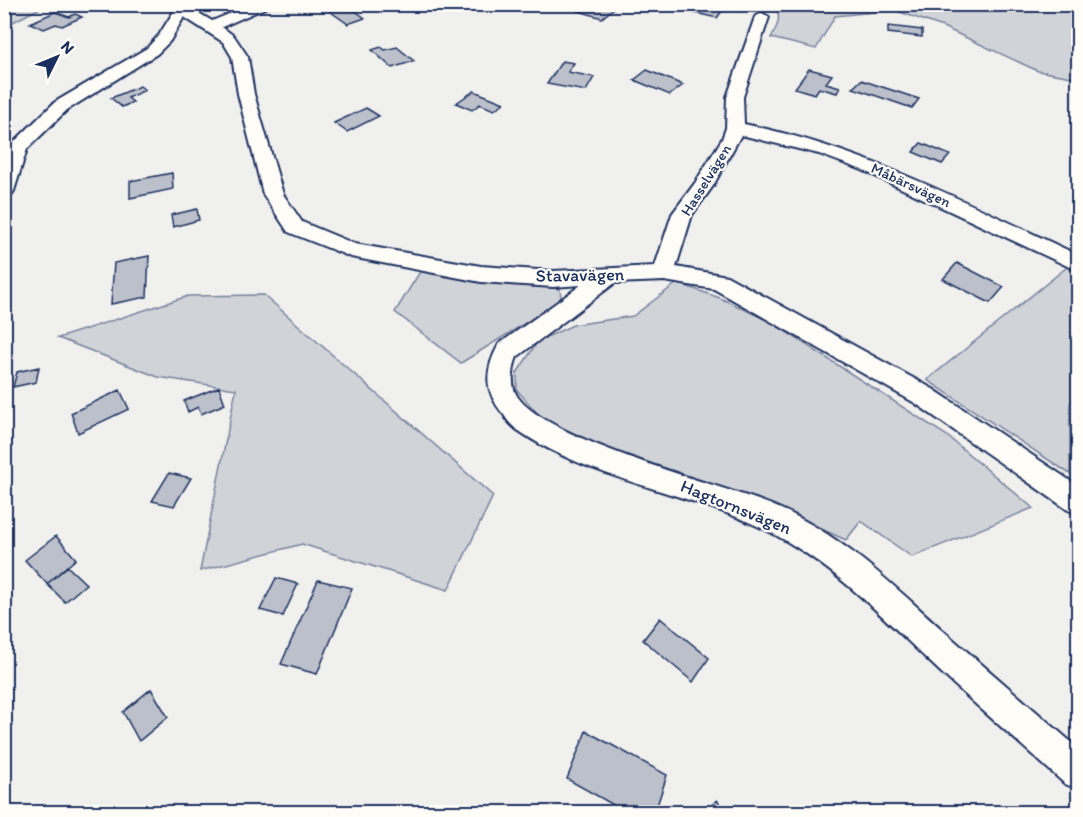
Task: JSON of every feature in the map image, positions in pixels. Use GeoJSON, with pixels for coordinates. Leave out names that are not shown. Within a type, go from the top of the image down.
{"type":"FeatureCollection","features":[{"type":"Feature","properties":{"kind":"street"},"geometry":{"type":"LineString","coordinates":[[211,26],[267,4]]}},
{"type":"Feature","properties":{"kind":"street"},"geometry":{"type":"LineString","coordinates":[[4,191],[19,147],[61,106],[152,51],[165,38],[176,7]]}},
{"type":"Feature","properties":{"kind":"street","name":"Stavavägen"},"geometry":{"type":"LineString","coordinates":[[176,7],[211,26],[229,39],[240,57],[249,105],[273,194],[295,227],[351,250],[481,274],[553,279],[664,273],[719,282],[924,396],[1078,501]]}},
{"type":"Feature","properties":{"kind":"street","name":"Hasselvägen"},"geometry":{"type":"LineString","coordinates":[[664,273],[682,214],[703,186],[731,140],[735,128],[735,97],[762,17]]}},
{"type":"Feature","properties":{"kind":"street","name":"Måbärsvägen"},"geometry":{"type":"LineString","coordinates":[[735,128],[778,135],[877,168],[1078,264]]}},
{"type":"Feature","properties":{"kind":"street","name":"Hagtornsvägen"},"geometry":{"type":"LineString","coordinates":[[611,275],[507,351],[501,366],[502,395],[523,420],[576,449],[762,514],[798,532],[843,562],[891,602],[942,651],[1078,771]]}},
{"type":"Feature","properties":{"kind":"shaded area"},"geometry":{"type":"Polygon","coordinates":[[[5,4],[46,4],[46,5],[5,26],[5,4]]]}},
{"type":"Feature","properties":{"kind":"shaded area"},"geometry":{"type":"Polygon","coordinates":[[[757,5],[1078,5],[1078,78],[1038,71],[943,27],[894,10],[835,16],[816,49],[771,38],[778,23],[778,12],[776,8],[757,5]]]}},
{"type":"Feature","properties":{"kind":"shaded area"},"geometry":{"type":"Polygon","coordinates":[[[1067,267],[1078,272],[1078,390],[1070,404],[1070,474],[927,380],[1067,267]]]}},
{"type":"Feature","properties":{"kind":"shaded area"},"geometry":{"type":"Polygon","coordinates":[[[421,270],[560,289],[561,298],[554,305],[461,363],[395,312],[421,270]]]}},
{"type":"Feature","properties":{"kind":"shaded area"},"geometry":{"type":"Polygon","coordinates":[[[677,283],[720,298],[771,322],[946,435],[1033,508],[912,557],[861,521],[846,540],[750,497],[573,437],[545,422],[517,390],[517,373],[538,341],[573,325],[633,316],[677,283]]]}},
{"type":"Feature","properties":{"kind":"shaded area"},"geometry":{"type":"Polygon","coordinates":[[[264,295],[493,496],[448,590],[302,544],[200,571],[236,389],[158,377],[58,338],[188,296],[264,295]]]}},
{"type":"Feature","properties":{"kind":"building"},"geometry":{"type":"Polygon","coordinates":[[[346,4],[365,18],[348,24],[328,10],[346,4]]]}},
{"type":"Feature","properties":{"kind":"building"},"geometry":{"type":"Polygon","coordinates":[[[569,4],[602,4],[614,8],[602,18],[565,7],[569,4]]]}},
{"type":"Feature","properties":{"kind":"building"},"geometry":{"type":"Polygon","coordinates":[[[696,6],[722,11],[717,18],[691,12],[696,6]]]}},
{"type":"Feature","properties":{"kind":"building"},"geometry":{"type":"Polygon","coordinates":[[[55,12],[69,17],[75,14],[82,17],[62,26],[56,24],[44,29],[30,23],[55,12]]]}},
{"type":"Feature","properties":{"kind":"building"},"geometry":{"type":"Polygon","coordinates":[[[888,26],[922,30],[922,37],[888,33],[888,26]]]}},
{"type":"Feature","properties":{"kind":"building"},"geometry":{"type":"Polygon","coordinates":[[[381,47],[385,50],[397,47],[414,61],[392,68],[372,50],[381,47]]]}},
{"type":"Feature","properties":{"kind":"building"},"geometry":{"type":"Polygon","coordinates":[[[562,61],[574,63],[568,72],[594,77],[586,91],[547,84],[562,61]]]}},
{"type":"Feature","properties":{"kind":"building"},"geometry":{"type":"Polygon","coordinates":[[[809,69],[832,75],[826,83],[840,87],[837,93],[819,88],[815,94],[795,88],[809,69]]]}},
{"type":"Feature","properties":{"kind":"building"},"geometry":{"type":"Polygon","coordinates":[[[647,70],[683,85],[670,95],[634,80],[647,70]]]}},
{"type":"Feature","properties":{"kind":"building"},"geometry":{"type":"Polygon","coordinates":[[[861,80],[919,99],[912,108],[853,88],[861,80]]]}},
{"type":"Feature","properties":{"kind":"building"},"geometry":{"type":"Polygon","coordinates":[[[140,86],[145,90],[128,98],[133,102],[122,107],[111,98],[140,86]]]}},
{"type":"Feature","properties":{"kind":"building"},"geometry":{"type":"Polygon","coordinates":[[[474,91],[504,103],[494,110],[480,104],[472,110],[456,103],[474,91]]]}},
{"type":"Feature","properties":{"kind":"building"},"geometry":{"type":"Polygon","coordinates":[[[366,108],[379,116],[347,132],[334,123],[366,108]]]}},
{"type":"Feature","properties":{"kind":"building"},"geometry":{"type":"Polygon","coordinates":[[[921,143],[950,155],[942,164],[913,152],[921,143]]]}},
{"type":"Feature","properties":{"kind":"building"},"geometry":{"type":"Polygon","coordinates":[[[172,173],[173,189],[130,198],[130,181],[172,173]]]}},
{"type":"Feature","properties":{"kind":"building"},"geometry":{"type":"Polygon","coordinates":[[[197,209],[199,220],[173,227],[171,215],[197,209]]]}},
{"type":"Feature","properties":{"kind":"building"},"geometry":{"type":"Polygon","coordinates":[[[149,256],[147,297],[111,304],[114,263],[149,256]]]}},
{"type":"Feature","properties":{"kind":"building"},"geometry":{"type":"Polygon","coordinates":[[[957,263],[1004,287],[990,303],[943,279],[957,263]]]}},
{"type":"Feature","properties":{"kind":"building"},"geometry":{"type":"Polygon","coordinates":[[[39,367],[36,382],[13,387],[17,372],[39,367]]]}},
{"type":"Feature","properties":{"kind":"building"},"geometry":{"type":"Polygon","coordinates":[[[219,387],[225,404],[201,414],[198,407],[188,412],[184,401],[219,387]]]}},
{"type":"Feature","properties":{"kind":"building"},"geometry":{"type":"Polygon","coordinates":[[[120,390],[129,409],[78,433],[71,413],[120,390]]]}},
{"type":"Feature","properties":{"kind":"building"},"geometry":{"type":"Polygon","coordinates":[[[169,473],[191,478],[174,506],[152,501],[169,473]]]}},
{"type":"Feature","properties":{"kind":"building"},"geometry":{"type":"Polygon","coordinates":[[[56,536],[76,559],[47,584],[25,560],[56,536]]]}},
{"type":"Feature","properties":{"kind":"building"},"geometry":{"type":"Polygon","coordinates":[[[67,566],[86,584],[65,602],[47,584],[67,566]]]}},
{"type":"Feature","properties":{"kind":"building"},"geometry":{"type":"Polygon","coordinates":[[[276,578],[298,584],[283,616],[260,610],[276,578]]]}},
{"type":"Feature","properties":{"kind":"building"},"geometry":{"type":"Polygon","coordinates":[[[318,580],[352,588],[317,674],[281,664],[318,580]]]}},
{"type":"Feature","properties":{"kind":"building"},"geometry":{"type":"Polygon","coordinates":[[[660,618],[709,658],[693,682],[643,640],[660,618]]]}},
{"type":"Feature","properties":{"kind":"building"},"geometry":{"type":"Polygon","coordinates":[[[151,689],[168,717],[139,741],[123,712],[151,689]]]}},
{"type":"Feature","properties":{"kind":"building"},"geometry":{"type":"Polygon","coordinates":[[[586,731],[667,775],[655,812],[626,812],[567,779],[586,731]]]}},
{"type":"Feature","properties":{"kind":"building"},"geometry":{"type":"Polygon","coordinates":[[[717,800],[726,812],[704,812],[717,800]]]}}]}
